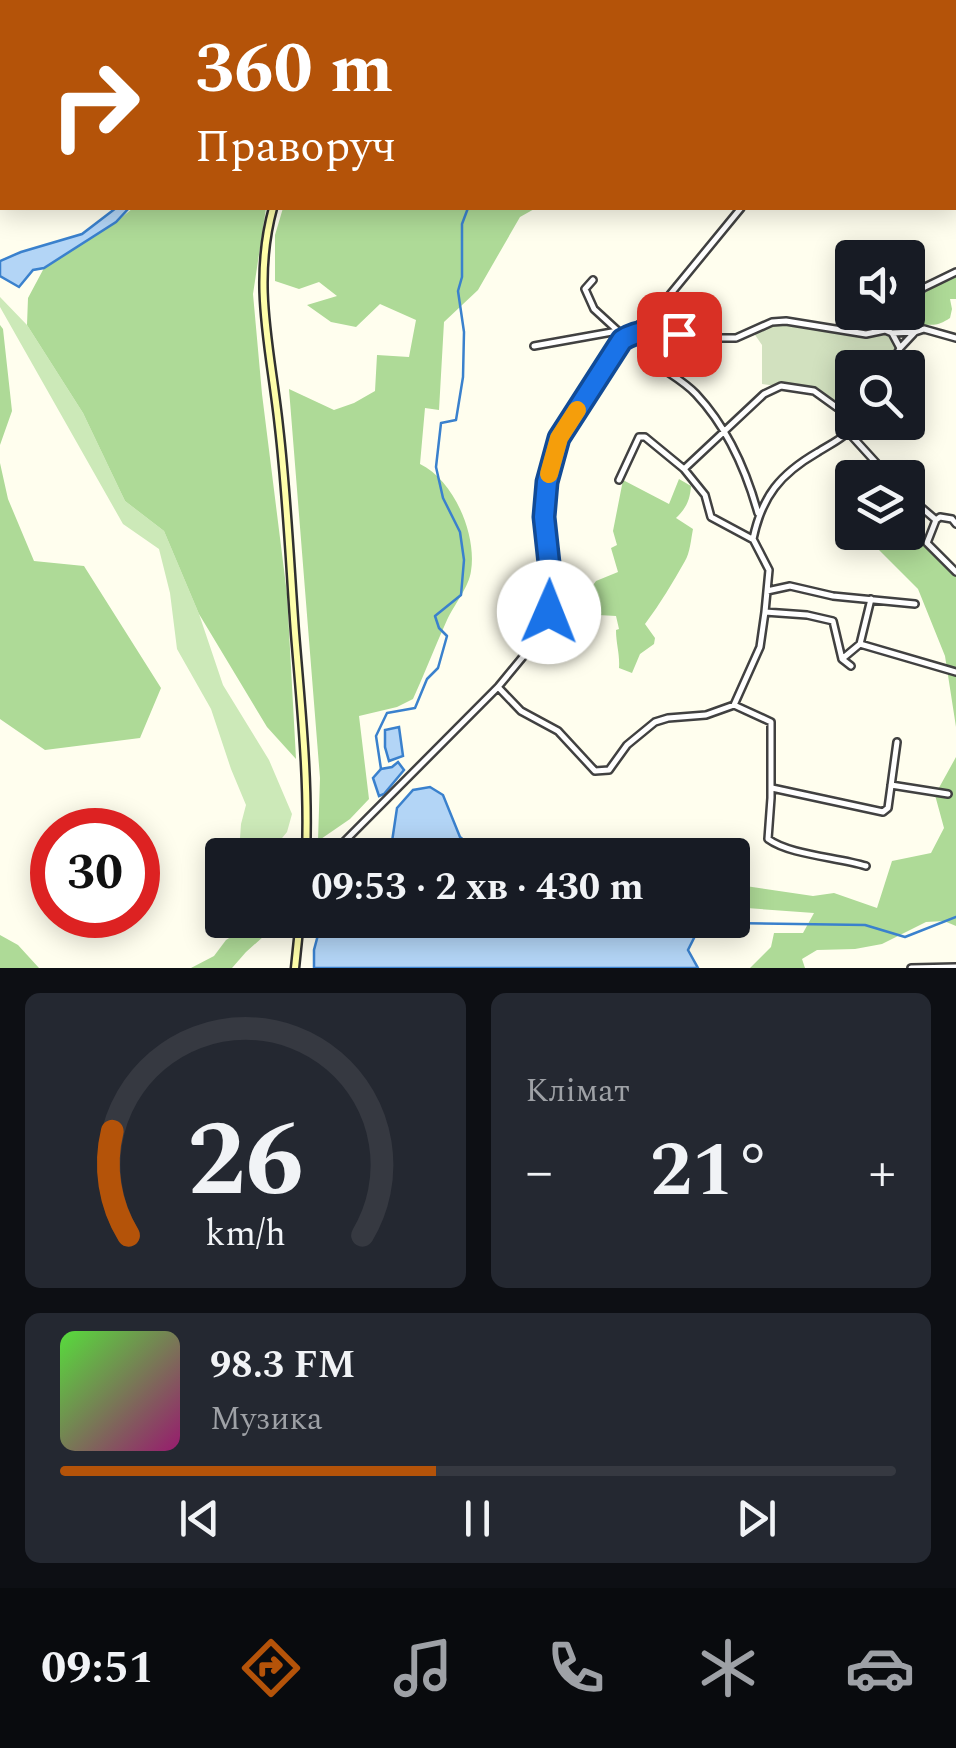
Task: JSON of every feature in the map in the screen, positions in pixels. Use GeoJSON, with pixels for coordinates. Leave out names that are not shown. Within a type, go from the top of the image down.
{"type":"FeatureCollection","features":[{"type":"Feature","properties":{"kind":"main road"},"geometry":{"type":"LineString","coordinates":[[272,210],[262,268],[263,304],[280,429],[306,779],[306,838]]}},
{"type":"Feature","properties":{"kind":"main road"},"geometry":{"type":"LineString","coordinates":[[295,968],[298,938]]}},
{"type":"Feature","properties":{"kind":"street"},"geometry":{"type":"LineString","coordinates":[[348,838],[498,687],[544,626],[552,591],[544,517],[547,482],[559,438],[622,340],[659,308],[740,210]]}},
{"type":"Feature","properties":{"kind":"street"},"geometry":{"type":"LineString","coordinates":[[925,288],[956,272]]}},
{"type":"Feature","properties":{"kind":"street"},"geometry":{"type":"LineString","coordinates":[[593,280],[586,289],[594,310],[626,336]]}},
{"type":"Feature","properties":{"kind":"street"},"geometry":{"type":"LineString","coordinates":[[534,346],[612,332],[626,336],[651,330],[703,338],[736,338],[772,322],[786,321],[866,334],[916,332]]}},
{"type":"Feature","properties":{"kind":"street"},"geometry":{"type":"LineString","coordinates":[[889,331],[900,348],[924,328],[956,338]]}},
{"type":"Feature","properties":{"kind":"street"},"geometry":{"type":"LineString","coordinates":[[652,361],[694,392],[726,431],[750,484],[758,514]]}},
{"type":"Feature","properties":{"kind":"street"},"geometry":{"type":"LineString","coordinates":[[684,469],[764,394],[781,386],[814,391],[835,407]]}},
{"type":"Feature","properties":{"kind":"street"},"geometry":{"type":"LineString","coordinates":[[498,687],[521,711],[558,732],[595,771],[603,772],[655,722],[706,715],[734,704],[760,647],[769,570],[753,539],[711,517],[706,494],[684,469],[645,437],[639,438],[619,480]]}},
{"type":"Feature","properties":{"kind":"street"},"geometry":{"type":"LineString","coordinates":[[753,539],[766,498],[796,464],[837,440]]}},
{"type":"Feature","properties":{"kind":"street"},"geometry":{"type":"LineString","coordinates":[[855,440],[874,460]]}},
{"type":"Feature","properties":{"kind":"street"},"geometry":{"type":"LineString","coordinates":[[925,511],[936,520]]}},
{"type":"Feature","properties":{"kind":"street"},"geometry":{"type":"LineString","coordinates":[[956,524],[940,517],[927,543],[956,572]]}},
{"type":"Feature","properties":{"kind":"street"},"geometry":{"type":"LineString","coordinates":[[767,592],[790,586],[833,596],[915,604]]}},
{"type":"Feature","properties":{"kind":"street"},"geometry":{"type":"LineString","coordinates":[[842,659],[860,644],[870,598]]}},
{"type":"Feature","properties":{"kind":"street"},"geometry":{"type":"LineString","coordinates":[[765,612],[833,621],[842,659],[851,666]]}},
{"type":"Feature","properties":{"kind":"street"},"geometry":{"type":"LineString","coordinates":[[860,644],[956,672]]}},
{"type":"Feature","properties":{"kind":"street"},"geometry":{"type":"LineString","coordinates":[[734,704],[771,722],[768,839],[779,847],[866,866]]}},
{"type":"Feature","properties":{"kind":"street"},"geometry":{"type":"LineString","coordinates":[[772,788],[884,812],[888,808],[897,742]]}},
{"type":"Feature","properties":{"kind":"street"},"geometry":{"type":"LineString","coordinates":[[891,785],[948,794]]}},
{"type":"Feature","properties":{"kind":"street"},"geometry":{"type":"LineString","coordinates":[[911,968],[956,968]]}},
{"type":"Feature","properties":{"kind":"green space"},"geometry":{"type":"Polygon","coordinates":[[[131,210],[266,210],[253,294],[287,594],[296,759],[267,727],[199,614],[164,531],[125,501],[83,413],[27,325],[28,298],[44,268],[131,210]]]}},
{"type":"Feature","properties":{"kind":"green space"},"geometry":{"type":"Polygon","coordinates":[[[282,210],[532,210],[520,217],[478,290],[444,322],[439,410],[425,408],[420,464],[443,482],[461,510],[470,541],[470,577],[413,699],[359,716],[369,799],[350,819],[322,838],[318,838],[320,778],[289,389],[334,410],[354,403],[375,391],[377,355],[409,357],[416,320],[380,304],[356,327],[331,322],[307,305],[337,296],[319,282],[299,289],[275,281],[275,235],[282,210]]]}},
{"type":"Feature","properties":{"kind":"green space"},"geometry":{"type":"Polygon","coordinates":[[[956,271],[956,299],[950,299],[950,318],[925,326],[925,293],[956,271]]]}},
{"type":"Feature","properties":{"kind":"green space"},"geometry":{"type":"Polygon","coordinates":[[[0,297],[27,325],[83,413],[125,501],[164,531],[223,685],[269,760],[292,814],[282,838],[240,838],[246,805],[211,709],[177,649],[170,593],[159,549],[123,524],[0,307],[0,297]]]}},
{"type":"Feature","properties":{"kind":"green space"},"geometry":{"type":"Polygon","coordinates":[[[772,322],[866,334],[885,330],[892,333],[900,348],[835,350],[835,406],[814,391],[762,384],[762,345],[753,332],[772,322]]]}},
{"type":"Feature","properties":{"kind":"green space"},"geometry":{"type":"Polygon","coordinates":[[[0,325],[12,411],[0,445],[0,325]]]}},
{"type":"Feature","properties":{"kind":"green space"},"geometry":{"type":"Polygon","coordinates":[[[0,463],[8,499],[34,561],[84,566],[161,688],[140,738],[45,750],[0,719],[0,463]]]}},
{"type":"Feature","properties":{"kind":"green space"},"geometry":{"type":"Polygon","coordinates":[[[679,479],[691,486],[687,504],[676,518],[693,529],[689,550],[645,624],[655,638],[654,644],[640,654],[632,673],[619,668],[616,616],[598,615],[580,595],[588,592],[596,581],[618,572],[611,548],[617,545],[613,531],[623,480],[669,504],[679,479]]]}},
{"type":"Feature","properties":{"kind":"green space"},"geometry":{"type":"Polygon","coordinates":[[[925,541],[956,572],[956,727],[945,656],[918,589],[879,550],[925,550],[925,541]]]}},
{"type":"Feature","properties":{"kind":"green space"},"geometry":{"type":"Polygon","coordinates":[[[956,757],[956,926],[944,921],[926,922],[882,944],[817,950],[802,959],[805,968],[750,968],[771,947],[774,933],[803,933],[814,913],[750,908],[750,887],[813,896],[834,893],[877,908],[892,861],[931,853],[944,828],[935,795],[956,757]]]}},
{"type":"Feature","properties":{"kind":"green space"},"geometry":{"type":"Polygon","coordinates":[[[0,935],[18,945],[39,968],[0,968],[0,935]]]}},
{"type":"Feature","properties":{"kind":"green space"},"geometry":{"type":"Polygon","coordinates":[[[262,938],[232,968],[191,968],[214,956],[226,940],[262,938]]]}},
{"type":"Feature","properties":{"kind":"water"},"geometry":{"type":"Polygon","coordinates":[[[113,210],[127,210],[116,222],[44,268],[33,270],[19,287],[0,276],[0,261],[82,234],[113,210]]]}},
{"type":"Feature","properties":{"kind":"water"},"geometry":{"type":"Polygon","coordinates":[[[399,727],[403,756],[389,761],[385,730],[399,727]]]}},
{"type":"Feature","properties":{"kind":"water"},"geometry":{"type":"Polygon","coordinates":[[[398,762],[404,770],[379,796],[373,778],[381,769],[398,762]]]}},
{"type":"Feature","properties":{"kind":"water"},"geometry":{"type":"Polygon","coordinates":[[[430,787],[443,795],[461,838],[393,838],[397,808],[413,790],[430,787]]]}},
{"type":"Feature","properties":{"kind":"water"},"geometry":{"type":"Polygon","coordinates":[[[317,938],[694,938],[688,950],[698,968],[314,968],[317,938]]]}},
{"type":"Feature","properties":{"kind":"waterway"},"geometry":{"type":"LineString","coordinates":[[381,769],[376,736],[387,713],[415,708],[427,679],[438,668],[447,636],[435,616],[461,595],[464,560],[460,532],[443,498],[436,467],[441,423],[456,420],[463,377],[464,332],[458,291],[462,277],[462,224],[467,210]]}},
{"type":"Feature","properties":{"kind":"waterway"},"geometry":{"type":"LineString","coordinates":[[750,923],[865,925],[905,937],[956,917]]}},
{"type":"Feature","properties":{"kind":"slow traffic"},"geometry":{"type":"LineString","coordinates":[[549,474],[559,438],[577,410]]}},
{"type":"Feature","properties":{"kind":"route"},"geometry":{"type":"LineString","coordinates":[[549,612],[552,591],[544,517],[547,482],[559,438],[626,336],[651,330],[679,334]]}}]}
